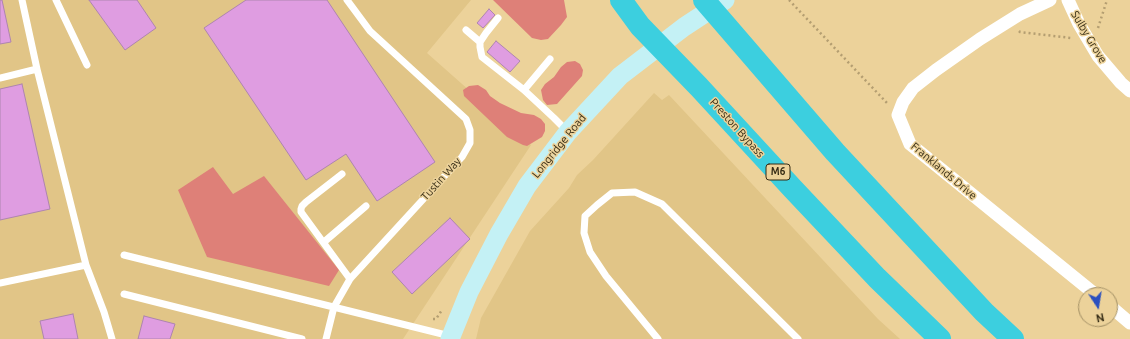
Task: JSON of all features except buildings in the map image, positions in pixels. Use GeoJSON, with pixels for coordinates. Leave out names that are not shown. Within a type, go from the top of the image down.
{"type":"FeatureCollection","features":[{"type":"Feature","properties":{"kind":"highway","name":"Preston Bypass"},"geometry":{"type":"LineString","coordinates":[[621,0],[640,26],[699,87],[793,189],[877,278],[940,339]]}},
{"type":"Feature","properties":{"kind":"highway"},"geometry":{"type":"LineString","coordinates":[[704,0],[835,152],[984,312],[1013,339]]}},
{"type":"Feature","properties":{"kind":"main road","name":"Longridge Road"},"geometry":{"type":"LineString","coordinates":[[450,337],[469,292],[499,234],[527,186],[568,132],[620,76],[684,27],[725,0]]}},
{"type":"Feature","properties":{"kind":"street"},"geometry":{"type":"LineString","coordinates":[[898,115],[903,102],[913,88],[936,70],[980,39],[1020,14],[1050,0]]}},
{"type":"Feature","properties":{"kind":"street","name":"Sulby Grove"},"geometry":{"type":"LineString","coordinates":[[1068,0],[1079,24],[1098,56],[1121,83],[1130,91]]}},
{"type":"Feature","properties":{"kind":"street","name":"Franklands Drive"},"geometry":{"type":"LineString","coordinates":[[898,115],[910,144],[1086,287]]}},
{"type":"Feature","properties":{"kind":"street"},"geometry":{"type":"LineString","coordinates":[[1118,313],[1130,323]]}},
{"type":"Feature","properties":{"kind":"lane"},"geometry":{"type":"LineString","coordinates":[[22,0],[37,69],[86,265],[104,312],[112,339]]}},
{"type":"Feature","properties":{"kind":"lane"},"geometry":{"type":"LineString","coordinates":[[56,0],[87,65]]}},
{"type":"Feature","properties":{"kind":"lane","name":"Tustin Way"},"geometry":{"type":"LineString","coordinates":[[326,339],[334,307],[350,279],[462,157],[470,143],[470,130],[466,119],[370,31],[347,0]]}},
{"type":"Feature","properties":{"kind":"lane"},"geometry":{"type":"LineString","coordinates":[[498,18],[480,42],[482,57],[524,90],[568,132]]}},
{"type":"Feature","properties":{"kind":"lane"},"geometry":{"type":"LineString","coordinates":[[466,30],[480,42]]}},
{"type":"Feature","properties":{"kind":"lane"},"geometry":{"type":"LineString","coordinates":[[524,90],[550,59]]}},
{"type":"Feature","properties":{"kind":"lane"},"geometry":{"type":"LineString","coordinates":[[0,78],[37,69]]}},
{"type":"Feature","properties":{"kind":"lane"},"geometry":{"type":"LineString","coordinates":[[342,174],[306,202],[300,209],[350,279]]}},
{"type":"Feature","properties":{"kind":"lane"},"geometry":{"type":"LineString","coordinates":[[658,339],[606,276],[590,252],[584,233],[585,216],[612,194],[635,192],[662,204],[798,339]]}},
{"type":"Feature","properties":{"kind":"lane"},"geometry":{"type":"LineString","coordinates":[[324,242],[366,206]]}},
{"type":"Feature","properties":{"kind":"lane"},"geometry":{"type":"LineString","coordinates":[[124,255],[450,337]]}},
{"type":"Feature","properties":{"kind":"lane"},"geometry":{"type":"LineString","coordinates":[[0,283],[86,265]]}},
{"type":"Feature","properties":{"kind":"lane"},"geometry":{"type":"LineString","coordinates":[[124,294],[302,339]]}},
{"type":"Feature","properties":{"kind":"path"},"geometry":{"type":"LineString","coordinates":[[789,0],[898,115]]}},
{"type":"Feature","properties":{"kind":"path"},"geometry":{"type":"LineString","coordinates":[[430,320],[436,319],[443,309]]}},
{"type":"Feature","properties":{"kind":"shaded area"},"geometry":{"type":"Polygon","coordinates":[[[0,0],[471,0],[427,53],[531,145],[403,339],[0,339],[0,0]]]}},
{"type":"Feature","properties":{"kind":"shaded area"},"geometry":{"type":"Polygon","coordinates":[[[493,0],[564,0],[567,17],[548,39],[541,40],[532,38],[493,0]]]}},
{"type":"Feature","properties":{"kind":"shaded area"},"geometry":{"type":"Polygon","coordinates":[[[575,61],[580,64],[583,70],[582,76],[557,104],[547,105],[543,100],[541,90],[545,84],[554,77],[561,67],[567,62],[575,61]]]}},
{"type":"Feature","properties":{"kind":"shaded area"},"geometry":{"type":"Polygon","coordinates":[[[478,85],[500,103],[521,113],[534,115],[541,119],[545,124],[545,131],[542,137],[527,146],[507,137],[464,96],[463,90],[469,86],[478,85]]]}},
{"type":"Feature","properties":{"kind":"shaded area"},"geometry":{"type":"Polygon","coordinates":[[[654,93],[662,100],[669,95],[878,319],[900,339],[476,339],[481,318],[530,231],[569,188],[577,175],[593,160],[654,93]]]}},
{"type":"Feature","properties":{"kind":"shaded area"},"geometry":{"type":"Polygon","coordinates":[[[213,167],[233,194],[264,176],[339,270],[329,286],[207,257],[178,190],[213,167]]]}}]}
